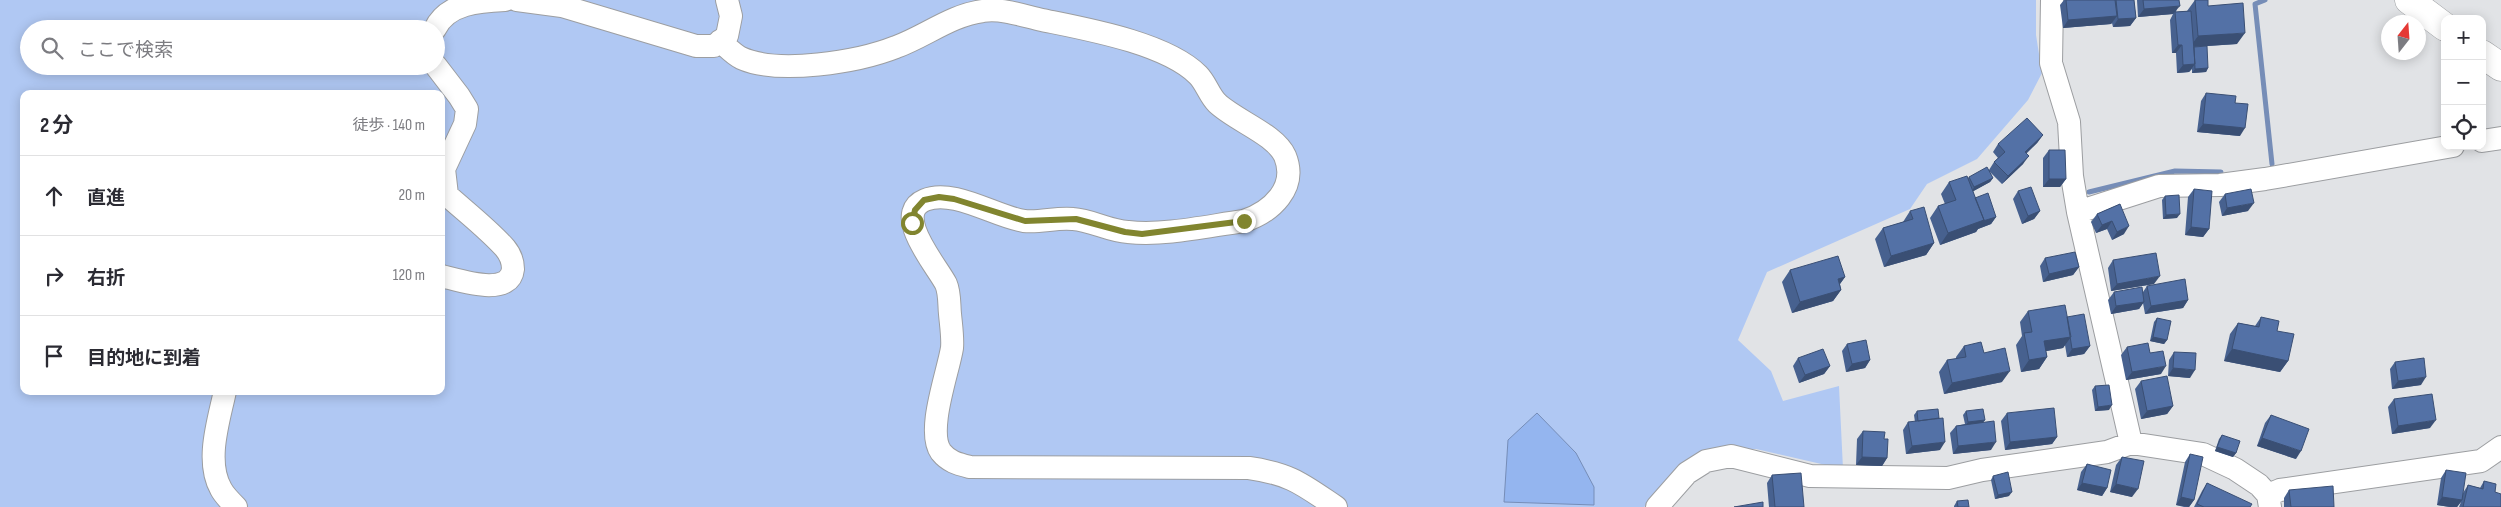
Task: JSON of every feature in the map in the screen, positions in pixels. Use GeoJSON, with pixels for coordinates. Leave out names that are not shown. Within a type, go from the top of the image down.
{"type":"FeatureCollection","features":[{"type":"Feature","properties":{"kind":"main road"},"geometry":{"type":"LineString","coordinates":[[2409,0],[2441,24]]}},
{"type":"Feature","properties":{"kind":"main road"},"geometry":{"type":"LineString","coordinates":[[2486,57],[2501,67]]}},
{"type":"Feature","properties":{"kind":"street"},"geometry":{"type":"LineString","coordinates":[[443,20],[455,9],[477,1],[505,0]]}},
{"type":"Feature","properties":{"kind":"street"},"geometry":{"type":"LineString","coordinates":[[517,0],[562,6],[696,46],[714,46],[727,36],[731,16],[727,0]]}},
{"type":"Feature","properties":{"kind":"street"},"geometry":{"type":"LineString","coordinates":[[2052,0],[2051,63],[2069,122],[2072,176],[2078,212],[2131,443]]}},
{"type":"Feature","properties":{"kind":"street"},"geometry":{"type":"LineString","coordinates":[[720,41],[740,57],[768,65],[848,62],[896,47],[962,14],[986,10],[1006,12],[1111,35],[1166,55],[1198,75],[1216,102],[1234,118],[1262,132],[1280,147],[1285,158],[1288,172],[1283,191],[1275,205],[1260,216],[1244,221],[1142,234],[1125,232],[1076,219],[1025,221],[947,198],[924,200],[915,210],[912,223],[916,236],[947,286],[952,346],[936,437],[940,450],[950,461],[970,467],[1249,468],[1277,472],[1296,480],[1336,507]]}},
{"type":"Feature","properties":{"kind":"street"},"geometry":{"type":"LineString","coordinates":[[443,75],[467,109],[465,124],[445,167]]}},
{"type":"Feature","properties":{"kind":"street"},"geometry":{"type":"LineString","coordinates":[[2486,140],[2501,138]]}},
{"type":"Feature","properties":{"kind":"street"},"geometry":{"type":"LineString","coordinates":[[2078,212],[2159,186],[2220,185],[2265,179],[2441,148]]}},
{"type":"Feature","properties":{"kind":"street"},"geometry":{"type":"LineString","coordinates":[[445,178],[447,195],[506,248],[513,262],[512,274],[507,281],[500,285],[472,284],[445,277]]}},
{"type":"Feature","properties":{"kind":"street"},"geometry":{"type":"LineString","coordinates":[[224,395],[215,440],[214,469],[221,489],[236,507]]}},
{"type":"Feature","properties":{"kind":"street"},"geometry":{"type":"LineString","coordinates":[[1657,507],[1687,473],[1706,461],[1731,456],[1810,476],[1948,478],[1982,470],[2107,452],[2131,443],[2203,454],[2259,485],[2269,501],[2280,490],[2481,461],[2501,447]]}},
{"type":"Feature","properties":{"kind":"shaded area"},"geometry":{"type":"Polygon","coordinates":[[[0,0],[2036,0],[2036,35],[2042,73],[2028,100],[1977,159],[1927,184],[1910,209],[1767,272],[1738,340],[1771,371],[1783,401],[1839,386],[1843,469],[1756,449],[1706,449],[1644,507],[0,507],[0,0]]]}},
{"type":"Feature","properties":{"kind":"shaded area"},"geometry":{"type":"Polygon","coordinates":[[[1537,413],[1576,453],[1594,487],[1594,505],[1504,502],[1508,440],[1537,413]]]}},
{"type":"Feature","properties":{"kind":"building"},"geometry":{"type":"Polygon","coordinates":[[[2066,0],[2115,0],[2117,16],[2068,20],[2066,0]]]}},
{"type":"Feature","properties":{"kind":"building"},"geometry":{"type":"Polygon","coordinates":[[[2116,0],[2134,0],[2136,18],[2118,19],[2116,0]]]}},
{"type":"Feature","properties":{"kind":"building"},"geometry":{"type":"Polygon","coordinates":[[[2143,0],[2179,0],[2180,6],[2144,9],[2143,0]]]}},
{"type":"Feature","properties":{"kind":"building"},"geometry":{"type":"Polygon","coordinates":[[[2195,0],[2208,0],[2208,6],[2243,3],[2245,33],[2198,36],[2195,0]]]}},
{"type":"Feature","properties":{"kind":"building"},"geometry":{"type":"Polygon","coordinates":[[[2191,11],[2195,64],[2183,65],[2182,45],[2178,45],[2175,12],[2191,11]]]}},
{"type":"Feature","properties":{"kind":"building"},"geometry":{"type":"Polygon","coordinates":[[[2207,46],[2208,68],[2195,69],[2194,47],[2207,46]]]}},
{"type":"Feature","properties":{"kind":"building"},"geometry":{"type":"Polygon","coordinates":[[[2206,93],[2236,96],[2235,103],[2248,104],[2245,128],[2203,124],[2206,93]]]}},
{"type":"Feature","properties":{"kind":"building"},"geometry":{"type":"Polygon","coordinates":[[[2027,118],[2043,135],[2025,152],[2029,156],[2008,176],[1994,162],[2005,152],[1998,144],[2027,118]]]}},
{"type":"Feature","properties":{"kind":"building"},"geometry":{"type":"Polygon","coordinates":[[[2049,150],[2065,150],[2066,179],[2049,179],[2049,150]]]}},
{"type":"Feature","properties":{"kind":"building"},"geometry":{"type":"Polygon","coordinates":[[[1987,167],[1993,178],[1974,187],[1969,177],[1987,167]]]}},
{"type":"Feature","properties":{"kind":"building"},"geometry":{"type":"Polygon","coordinates":[[[1967,176],[1984,220],[1948,233],[1938,206],[1956,200],[1949,182],[1967,176]]]}},
{"type":"Feature","properties":{"kind":"building"},"geometry":{"type":"Polygon","coordinates":[[[2031,187],[2040,211],[2028,216],[2018,191],[2031,187]]]}},
{"type":"Feature","properties":{"kind":"building"},"geometry":{"type":"Polygon","coordinates":[[[2194,189],[2212,191],[2209,229],[2191,227],[2194,189]]]}},
{"type":"Feature","properties":{"kind":"building"},"geometry":{"type":"Polygon","coordinates":[[[2251,189],[2254,203],[2227,208],[2225,194],[2251,189]]]}},
{"type":"Feature","properties":{"kind":"building"},"geometry":{"type":"Polygon","coordinates":[[[1988,193],[1996,217],[1983,221],[1975,198],[1988,193]]]}},
{"type":"Feature","properties":{"kind":"building"},"geometry":{"type":"Polygon","coordinates":[[[2179,195],[2180,214],[2166,215],[2165,196],[2179,195]]]}},
{"type":"Feature","properties":{"kind":"building"},"geometry":{"type":"Polygon","coordinates":[[[2120,204],[2129,226],[2117,232],[2112,221],[2102,225],[2097,214],[2120,204]]]}},
{"type":"Feature","properties":{"kind":"building"},"geometry":{"type":"Polygon","coordinates":[[[1924,207],[1934,243],[1891,256],[1883,228],[1913,219],[1910,211],[1924,207]]]}},
{"type":"Feature","properties":{"kind":"building"},"geometry":{"type":"Polygon","coordinates":[[[2075,252],[2079,267],[2049,274],[2045,258],[2075,252]]]}},
{"type":"Feature","properties":{"kind":"building"},"geometry":{"type":"Polygon","coordinates":[[[2156,253],[2160,276],[2117,284],[2113,260],[2156,253]]]}},
{"type":"Feature","properties":{"kind":"building"},"geometry":{"type":"Polygon","coordinates":[[[1838,256],[1845,277],[1838,279],[1841,290],[1800,302],[1790,270],[1838,256]]]}},
{"type":"Feature","properties":{"kind":"building"},"geometry":{"type":"Polygon","coordinates":[[[2185,279],[2188,300],[2151,306],[2147,286],[2185,279]]]}},
{"type":"Feature","properties":{"kind":"building"},"geometry":{"type":"Polygon","coordinates":[[[2142,287],[2144,302],[2116,306],[2114,292],[2142,287]]]}},
{"type":"Feature","properties":{"kind":"building"},"geometry":{"type":"Polygon","coordinates":[[[2065,305],[2071,337],[2044,341],[2047,357],[2029,360],[2024,333],[2032,332],[2028,311],[2065,305]]]}},
{"type":"Feature","properties":{"kind":"building"},"geometry":{"type":"Polygon","coordinates":[[[2084,314],[2090,346],[2072,349],[2067,317],[2084,314]]]}},
{"type":"Feature","properties":{"kind":"building"},"geometry":{"type":"Polygon","coordinates":[[[2261,317],[2279,321],[2277,331],[2294,334],[2288,361],[2232,349],[2238,323],[2259,327],[2261,317]]]}},
{"type":"Feature","properties":{"kind":"building"},"geometry":{"type":"Polygon","coordinates":[[[2157,318],[2171,321],[2167,340],[2153,337],[2157,318]]]}},
{"type":"Feature","properties":{"kind":"building"},"geometry":{"type":"Polygon","coordinates":[[[1866,340],[1870,360],[1852,364],[1847,344],[1866,340]]]}},
{"type":"Feature","properties":{"kind":"building"},"geometry":{"type":"Polygon","coordinates":[[[1981,342],[1984,353],[2005,348],[2010,371],[1952,383],[1947,360],[1966,357],[1964,346],[1981,342]]]}},
{"type":"Feature","properties":{"kind":"building"},"geometry":{"type":"Polygon","coordinates":[[[2148,343],[2150,353],[2163,351],[2166,366],[2132,372],[2127,347],[2148,343]]]}},
{"type":"Feature","properties":{"kind":"building"},"geometry":{"type":"Polygon","coordinates":[[[1823,349],[1830,366],[1805,375],[1798,358],[1823,349]]]}},
{"type":"Feature","properties":{"kind":"building"},"geometry":{"type":"Polygon","coordinates":[[[2174,352],[2196,353],[2195,370],[2173,368],[2174,352]]]}},
{"type":"Feature","properties":{"kind":"building"},"geometry":{"type":"Polygon","coordinates":[[[2424,358],[2426,377],[2398,381],[2395,362],[2424,358]]]}},
{"type":"Feature","properties":{"kind":"building"},"geometry":{"type":"Polygon","coordinates":[[[2167,376],[2173,406],[2147,411],[2141,381],[2167,376]]]}},
{"type":"Feature","properties":{"kind":"building"},"geometry":{"type":"Polygon","coordinates":[[[2109,385],[2112,405],[2098,407],[2095,386],[2109,385]]]}},
{"type":"Feature","properties":{"kind":"building"},"geometry":{"type":"Polygon","coordinates":[[[2432,394],[2436,420],[2398,426],[2394,399],[2432,394]]]}},
{"type":"Feature","properties":{"kind":"building"},"geometry":{"type":"Polygon","coordinates":[[[2054,408],[2057,437],[2010,442],[2007,413],[2054,408]]]}},
{"type":"Feature","properties":{"kind":"building"},"geometry":{"type":"Polygon","coordinates":[[[1938,409],[1939,418],[1918,421],[1917,411],[1938,409]]]}},
{"type":"Feature","properties":{"kind":"building"},"geometry":{"type":"Polygon","coordinates":[[[1983,409],[1985,420],[1968,422],[1966,411],[1983,409]]]}},
{"type":"Feature","properties":{"kind":"building"},"geometry":{"type":"Polygon","coordinates":[[[2271,415],[2309,429],[2301,451],[2262,438],[2271,415]]]}},
{"type":"Feature","properties":{"kind":"building"},"geometry":{"type":"Polygon","coordinates":[[[1943,418],[1945,442],[1912,446],[1908,422],[1943,418]]]}},
{"type":"Feature","properties":{"kind":"building"},"geometry":{"type":"Polygon","coordinates":[[[1994,421],[1996,442],[1958,446],[1956,426],[1994,421]]]}},
{"type":"Feature","properties":{"kind":"building"},"geometry":{"type":"Polygon","coordinates":[[[1863,431],[1885,432],[1884,439],[1888,439],[1887,458],[1862,457],[1863,431]]]}},
{"type":"Feature","properties":{"kind":"building"},"geometry":{"type":"Polygon","coordinates":[[[2222,435],[2240,441],[2236,453],[2217,447],[2222,435]]]}},
{"type":"Feature","properties":{"kind":"building"},"geometry":{"type":"Polygon","coordinates":[[[2190,454],[2203,457],[2194,500],[2181,497],[2190,454]]]}},
{"type":"Feature","properties":{"kind":"building"},"geometry":{"type":"Polygon","coordinates":[[[2122,457],[2144,461],[2138,489],[2116,484],[2122,457]]]}},
{"type":"Feature","properties":{"kind":"building"},"geometry":{"type":"Polygon","coordinates":[[[2087,464],[2111,470],[2107,488],[2082,483],[2087,464]]]}},
{"type":"Feature","properties":{"kind":"building"},"geometry":{"type":"Polygon","coordinates":[[[2446,470],[2466,473],[2462,500],[2442,497],[2446,470]]]}},
{"type":"Feature","properties":{"kind":"building"},"geometry":{"type":"Polygon","coordinates":[[[2008,472],[2012,492],[1998,495],[1993,476],[2008,472]]]}},
{"type":"Feature","properties":{"kind":"building"},"geometry":{"type":"Polygon","coordinates":[[[1801,473],[1804,507],[1775,507],[1772,475],[1801,473]]]}},
{"type":"Feature","properties":{"kind":"building"},"geometry":{"type":"Polygon","coordinates":[[[2484,481],[2496,484],[2495,492],[2501,494],[2501,507],[2463,507],[2468,485],[2483,489],[2484,481]]]}},
{"type":"Feature","properties":{"kind":"building"},"geometry":{"type":"Polygon","coordinates":[[[2207,483],[2252,504],[2250,507],[2204,507],[2197,504],[2207,483]]]}},
{"type":"Feature","properties":{"kind":"building"},"geometry":{"type":"Polygon","coordinates":[[[2333,486],[2334,507],[2291,507],[2289,490],[2333,486]]]}},
{"type":"Feature","properties":{"kind":"building"},"geometry":{"type":"Polygon","coordinates":[[[1968,500],[1969,507],[1958,507],[1957,501],[1968,500]]]}},
{"type":"Feature","properties":{"kind":"building"},"geometry":{"type":"Polygon","coordinates":[[[1763,502],[1763,507],[1734,507],[1763,502]]]}},
{"type":"Feature","properties":{"kind":"waterway"},"geometry":{"type":"LineString","coordinates":[[2265,0],[2255,4],[2272,164]]}},
{"type":"Feature","properties":{"kind":"waterway"},"geometry":{"type":"LineString","coordinates":[[2089,192],[2175,171],[2221,172]]}},
{"type":"Feature","properties":{"kind":"route"},"geometry":{"type":"LineString","coordinates":[[912,223],[915,210],[924,200],[939,197],[954,199],[1025,221],[1061,218],[1076,219],[1125,232],[1142,234],[1244,221]]}}]}
